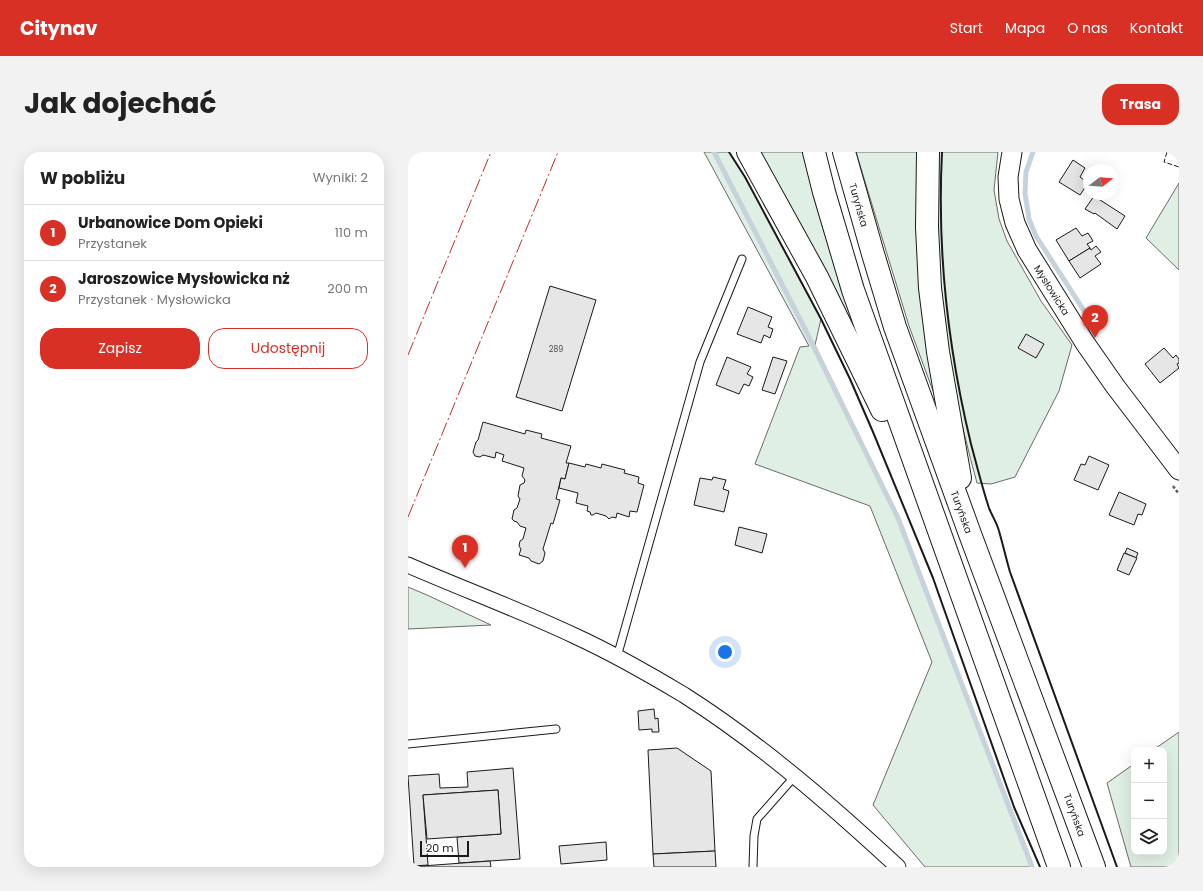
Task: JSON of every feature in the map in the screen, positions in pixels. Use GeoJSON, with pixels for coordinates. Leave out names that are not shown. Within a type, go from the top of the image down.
{"type":"FeatureCollection","features":[{"type":"Feature","properties":{"kind":"highway"},"geometry":{"type":"LineString","coordinates":[[748,152],[817,277],[929,505]]}},
{"type":"Feature","properties":{"kind":"highway"},"geometry":{"type":"LineString","coordinates":[[814,152],[824,192],[853,290],[1059,867]]}},
{"type":"Feature","properties":{"kind":"highway","name":"Turyńska"},"geometry":{"type":"LineString","coordinates":[[844,152],[872,254],[895,327],[970,534],[1094,867]]}},
{"type":"Feature","properties":{"kind":"highway"},"geometry":{"type":"LineString","coordinates":[[928,152],[927,227],[930,288],[938,352],[970,534]]}},
{"type":"Feature","properties":{"kind":"street","name":"Mysłowicka"},"geometry":{"type":"LineString","coordinates":[[1012,152],[1008,177],[1009,199],[1015,223],[1027,250],[1085,343],[1179,470]]}},
{"type":"Feature","properties":{"kind":"street"},"geometry":{"type":"LineString","coordinates":[[408,565],[575,636],[617,657],[684,695],[735,730],[795,776],[852,824],[898,867]]}},
{"type":"Feature","properties":{"kind":"lane"},"geometry":{"type":"LineString","coordinates":[[617,657],[700,362],[742,259]]}},
{"type":"Feature","properties":{"kind":"lane"},"geometry":{"type":"LineString","coordinates":[[408,744],[556,729]]}},
{"type":"Feature","properties":{"kind":"lane"},"geometry":{"type":"LineString","coordinates":[[753,867],[754,836],[757,819],[795,776]]}},
{"type":"Feature","properties":{"kind":"green space"},"geometry":{"type":"Polygon","coordinates":[[[704,152],[729,152],[745,177],[821,319],[815,345],[897,513],[1034,867],[925,867],[873,805],[932,662],[870,506],[755,464],[800,347],[809,346],[704,152]]]}},
{"type":"Feature","properties":{"kind":"green space"},"geometry":{"type":"Polygon","coordinates":[[[756,152],[804,152],[860,340],[756,152]]]}},
{"type":"Feature","properties":{"kind":"green space"},"geometry":{"type":"Polygon","coordinates":[[[856,152],[921,152],[936,399],[909,326],[856,152]]]}},
{"type":"Feature","properties":{"kind":"green space"},"geometry":{"type":"Polygon","coordinates":[[[937,152],[998,152],[994,190],[999,219],[1007,241],[1041,301],[1072,345],[1059,391],[1015,477],[991,484],[977,483],[964,434],[949,359],[942,308],[938,250],[937,152]]]}},
{"type":"Feature","properties":{"kind":"green space"},"geometry":{"type":"Polygon","coordinates":[[[1179,183],[1179,270],[1146,238],[1179,183]]]}},
{"type":"Feature","properties":{"kind":"green space"},"geometry":{"type":"Polygon","coordinates":[[[408,587],[427,595],[491,625],[408,629],[408,587]]]}},
{"type":"Feature","properties":{"kind":"green space"},"geometry":{"type":"Polygon","coordinates":[[[1179,732],[1179,867],[1131,867],[1107,783],[1131,766],[1131,855],[1167,855],[1167,747],[1157,747],[1179,732]]]}},
{"type":"Feature","properties":{"kind":"building"},"geometry":{"type":"Polygon","coordinates":[[[1073,160],[1083,167],[1083,172],[1080,177],[1083,179],[1083,190],[1080,195],[1059,182],[1073,160]]]}},
{"type":"Feature","properties":{"kind":"building"},"geometry":{"type":"Polygon","coordinates":[[[1091,200],[1100,200],[1125,216],[1117,229],[1095,213],[1094,214],[1085,209],[1091,200]]]}},
{"type":"Feature","properties":{"kind":"building"},"geometry":{"type":"Polygon","coordinates":[[[1076,228],[1082,236],[1088,233],[1093,241],[1087,244],[1090,248],[1069,261],[1056,240],[1076,228]]]}},
{"type":"Feature","properties":{"kind":"building"},"geometry":{"type":"Polygon","coordinates":[[[1096,246],[1101,252],[1095,256],[1101,264],[1080,278],[1069,261],[1096,246]]]}},
{"type":"Feature","properties":{"kind":"building"},"geometry":{"type":"Polygon","coordinates":[[[550,286],[596,300],[562,411],[516,397],[550,286]]]}},
{"type":"Feature","properties":{"kind":"building"},"geometry":{"type":"Polygon","coordinates":[[[748,307],[772,317],[768,327],[773,329],[770,338],[764,335],[761,343],[737,334],[748,307]]]}},
{"type":"Feature","properties":{"kind":"building"},"geometry":{"type":"Polygon","coordinates":[[[1026,334],[1044,344],[1036,358],[1018,348],[1026,334]]]}},
{"type":"Feature","properties":{"kind":"building"},"geometry":{"type":"Polygon","coordinates":[[[1164,348],[1173,358],[1176,355],[1179,359],[1179,363],[1177,364],[1179,368],[1160,383],[1145,364],[1164,348]]]}},
{"type":"Feature","properties":{"kind":"building"},"geometry":{"type":"Polygon","coordinates":[[[727,357],[751,367],[747,374],[753,377],[749,386],[744,384],[739,394],[716,385],[727,357]]]}},
{"type":"Feature","properties":{"kind":"building"},"geometry":{"type":"Polygon","coordinates":[[[773,357],[787,361],[775,394],[762,390],[773,357]]]}},
{"type":"Feature","properties":{"kind":"building"},"geometry":{"type":"Polygon","coordinates":[[[483,422],[525,434],[526,430],[542,434],[541,438],[571,446],[566,463],[569,463],[565,479],[561,478],[556,499],[560,500],[553,524],[551,523],[543,549],[545,553],[543,561],[539,564],[531,561],[529,558],[519,555],[521,549],[519,546],[520,541],[523,539],[526,528],[520,526],[512,519],[514,510],[517,508],[520,499],[518,496],[520,485],[524,483],[525,480],[522,476],[524,468],[502,461],[504,455],[496,452],[495,458],[483,455],[480,457],[475,456],[473,452],[483,422]]]}},
{"type":"Feature","properties":{"kind":"building"},"geometry":{"type":"Polygon","coordinates":[[[1089,456],[1109,465],[1098,490],[1074,480],[1081,464],[1085,465],[1089,456]]]}},
{"type":"Feature","properties":{"kind":"building"},"geometry":{"type":"Polygon","coordinates":[[[569,463],[585,467],[586,464],[601,468],[602,464],[625,470],[624,473],[639,477],[638,483],[644,485],[637,512],[630,511],[629,517],[617,513],[616,518],[612,517],[609,519],[606,516],[596,513],[591,515],[590,512],[587,511],[588,506],[576,503],[578,493],[559,488],[561,478],[565,479],[569,463]]]}},
{"type":"Feature","properties":{"kind":"building"},"geometry":{"type":"Polygon","coordinates":[[[713,477],[726,480],[723,489],[729,491],[724,512],[694,505],[700,478],[712,480],[713,477]]]}},
{"type":"Feature","properties":{"kind":"building"},"geometry":{"type":"Polygon","coordinates":[[[1119,492],[1146,504],[1142,515],[1138,514],[1134,525],[1109,515],[1119,492]]]}},
{"type":"Feature","properties":{"kind":"building"},"geometry":{"type":"Polygon","coordinates":[[[739,527],[767,534],[762,553],[735,545],[739,527]]]}},
{"type":"Feature","properties":{"kind":"building"},"geometry":{"type":"Polygon","coordinates":[[[1127,548],[1138,553],[1136,558],[1125,553],[1127,548]]]}},
{"type":"Feature","properties":{"kind":"building"},"geometry":{"type":"Polygon","coordinates":[[[1124,553],[1137,558],[1129,575],[1117,570],[1124,553]]]}},
{"type":"Feature","properties":{"kind":"building"},"geometry":{"type":"Polygon","coordinates":[[[654,709],[655,719],[658,718],[659,732],[652,732],[652,729],[639,730],[638,711],[654,709]]]}},
{"type":"Feature","properties":{"kind":"building"},"geometry":{"type":"Polygon","coordinates":[[[677,748],[711,771],[715,851],[653,854],[648,750],[677,748]]]}},
{"type":"Feature","properties":{"kind":"building"},"geometry":{"type":"Polygon","coordinates":[[[513,768],[520,859],[459,863],[457,837],[501,834],[498,790],[423,795],[428,865],[414,866],[408,776],[439,774],[440,788],[468,787],[467,772],[513,768]]]}},
{"type":"Feature","properties":{"kind":"building"},"geometry":{"type":"Polygon","coordinates":[[[498,790],[501,834],[427,839],[423,795],[498,790]]]}},
{"type":"Feature","properties":{"kind":"building"},"geometry":{"type":"Polygon","coordinates":[[[606,842],[607,860],[561,864],[559,846],[606,842]]]}},
{"type":"Feature","properties":{"kind":"building"},"geometry":{"type":"Polygon","coordinates":[[[715,851],[716,867],[654,867],[653,854],[715,851]]]}},
{"type":"Feature","properties":{"kind":"building"},"geometry":{"type":"Polygon","coordinates":[[[490,861],[491,867],[408,867],[490,861]]]}},
{"type":"Feature","properties":{"kind":"waterway"},"geometry":{"type":"LineString","coordinates":[[714,152],[805,329],[898,518],[1032,867]]}},
{"type":"Feature","properties":{"kind":"waterway"},"geometry":{"type":"LineString","coordinates":[[1033,152],[1026,172],[1025,193],[1029,219],[1036,236],[1088,317]]}},
{"type":"Feature","properties":{"kind":"fence"},"geometry":{"type":"LineString","coordinates":[[1167,152],[1164,162],[1179,167]]}},
{"type":"Feature","properties":{"kind":"wall"},"geometry":{"type":"LineString","coordinates":[[729,152],[745,177],[821,319],[850,379],[933,578],[1014,807],[1040,867]]}},
{"type":"Feature","properties":{"kind":"wall"},"geometry":{"type":"LineString","coordinates":[[942,152],[941,226],[946,299],[956,372],[971,444],[986,500],[998,528],[1010,572],[1117,867]]}},
{"type":"Feature","properties":{"kind":"power"},"geometry":{"type":"LineString","coordinates":[[408,355],[491,152]]}},
{"type":"Feature","properties":{"kind":"power"},"geometry":{"type":"LineString","coordinates":[[408,517],[558,152]]}},
{"type":"Feature","properties":{"kind":"place","name":"Jaroszowice Mysłowicka nż"},"geometry":{"type":"Point","coordinates":[1095,338]}},
{"type":"Feature","properties":{"kind":"place","name":"Urbanowice Dom Opieki"},"geometry":{"type":"Point","coordinates":[465,568]}}]}
